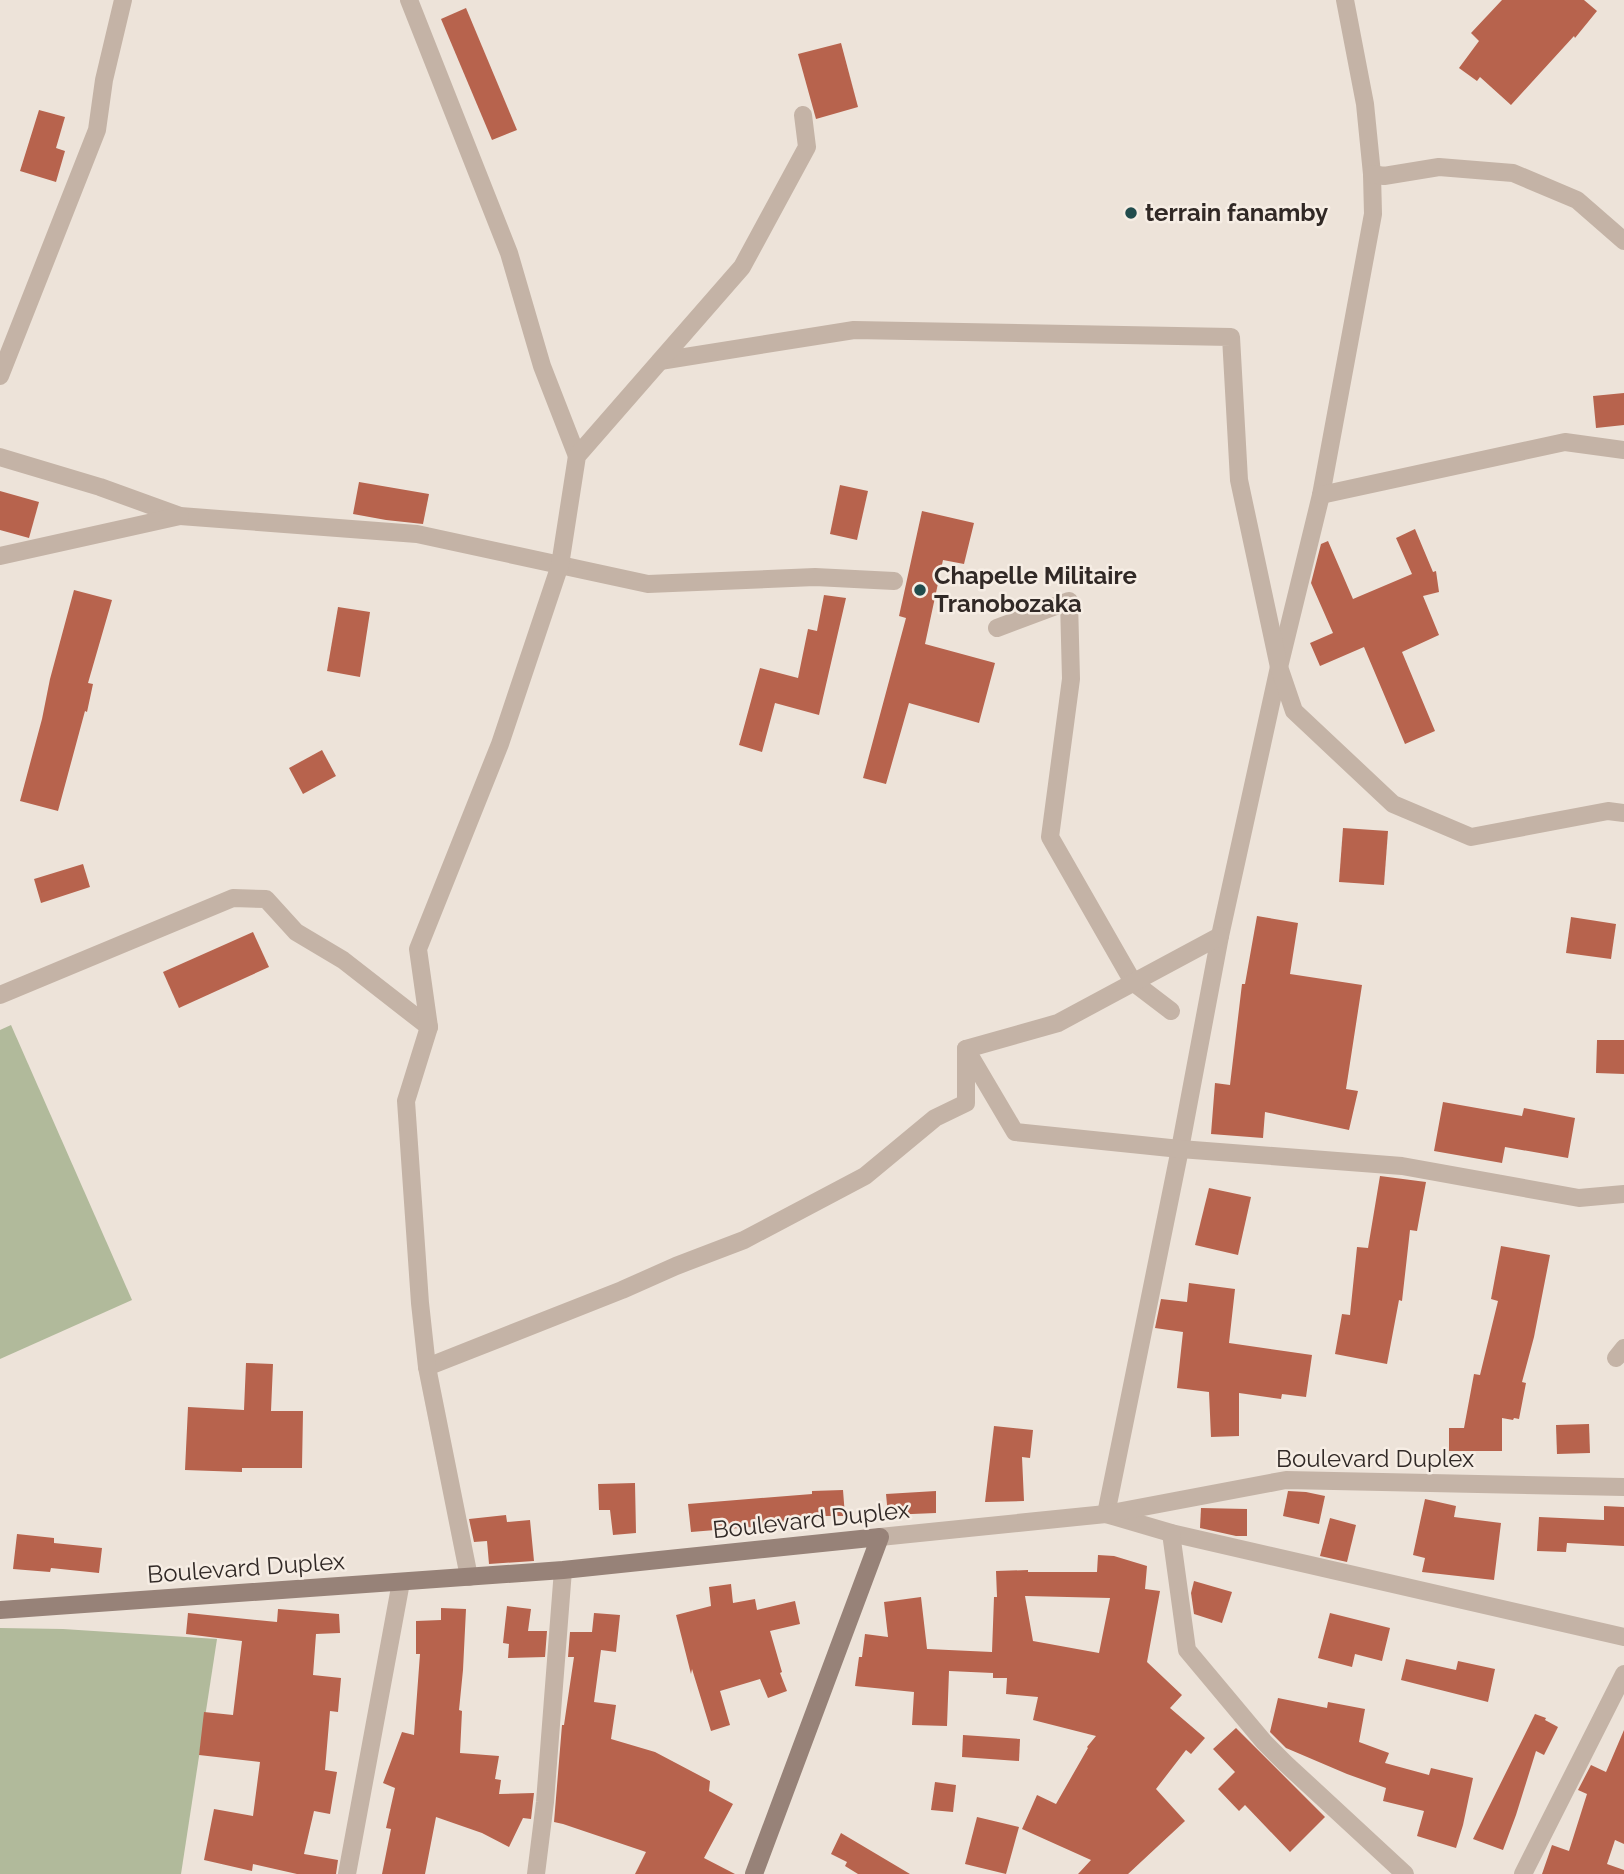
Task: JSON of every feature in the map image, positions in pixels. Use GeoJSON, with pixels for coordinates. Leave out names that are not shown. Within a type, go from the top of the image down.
{"type":"FeatureCollection","features":[{"type":"Feature","properties":{"kind":"main road","name":"Boulevard Duplex"},"geometry":{"type":"LineString","coordinates":[[0,1611],[563,1570],[880,1537]]}},
{"type":"Feature","properties":{"kind":"main road"},"geometry":{"type":"LineString","coordinates":[[754,1874],[880,1537]]}},
{"type":"Feature","properties":{"kind":"street"},"geometry":{"type":"LineString","coordinates":[[0,376],[97,130],[104,80],[123,0]]}},
{"type":"Feature","properties":{"kind":"street"},"geometry":{"type":"LineString","coordinates":[[410,0],[509,253],[542,366],[577,456],[559,565],[500,744],[418,949],[429,1027],[406,1101],[420,1303],[427,1367],[469,1577]]}},
{"type":"Feature","properties":{"kind":"street"},"geometry":{"type":"LineString","coordinates":[[1345,0],[1365,104],[1373,214],[1321,495],[1279,667],[1220,936],[1106,1514],[1171,1533],[1624,1637]]}},
{"type":"Feature","properties":{"kind":"street"},"geometry":{"type":"LineString","coordinates":[[577,456],[742,267],[807,147],[803,115]]}},
{"type":"Feature","properties":{"kind":"street"},"geometry":{"type":"LineString","coordinates":[[1372,174],[1384,176],[1439,167],[1513,173],[1577,200],[1624,242]]}},
{"type":"Feature","properties":{"kind":"street"},"geometry":{"type":"LineString","coordinates":[[660,361],[854,330],[1230,337],[1239,480],[1279,667],[1294,711],[1392,804],[1471,837],[1608,811],[1624,813]]}},
{"type":"Feature","properties":{"kind":"street"},"geometry":{"type":"LineString","coordinates":[[1321,495],[1565,442],[1624,450]]}},
{"type":"Feature","properties":{"kind":"street"},"geometry":{"type":"LineString","coordinates":[[0,457],[100,487],[180,516],[417,534],[648,584],[816,577],[894,581]]}},
{"type":"Feature","properties":{"kind":"street"},"geometry":{"type":"LineString","coordinates":[[0,556],[180,516]]}},
{"type":"Feature","properties":{"kind":"street"},"geometry":{"type":"LineString","coordinates":[[997,628],[1069,601],[1071,679],[1050,837],[1133,982],[1171,1011]]}},
{"type":"Feature","properties":{"kind":"street"},"geometry":{"type":"LineString","coordinates":[[0,995],[233,898],[266,899],[296,932],[343,960],[429,1027]]}},
{"type":"Feature","properties":{"kind":"street"},"geometry":{"type":"LineString","coordinates":[[966,1049],[1058,1023],[1220,936]]}},
{"type":"Feature","properties":{"kind":"street"},"geometry":{"type":"LineString","coordinates":[[427,1367],[744,1240],[865,1176],[934,1118],[966,1103],[966,1049]]}},
{"type":"Feature","properties":{"kind":"street"},"geometry":{"type":"LineString","coordinates":[[966,1049],[1016,1132],[1180,1149],[1402,1166],[1579,1198],[1624,1194]]}},
{"type":"Feature","properties":{"kind":"street","name":"Boulevard Duplex"},"geometry":{"type":"LineString","coordinates":[[880,1537],[1106,1514],[1286,1480],[1624,1487]]}},
{"type":"Feature","properties":{"kind":"street"},"geometry":{"type":"LineString","coordinates":[[1171,1533],[1187,1650],[1279,1757],[1405,1874]]}},
{"type":"Feature","properties":{"kind":"street"},"geometry":{"type":"LineString","coordinates":[[536,1874],[545,1802],[563,1570]]}},
{"type":"Feature","properties":{"kind":"street"},"geometry":{"type":"LineString","coordinates":[[347,1874],[401,1582]]}},
{"type":"Feature","properties":{"kind":"street"},"geometry":{"type":"LineString","coordinates":[[1523,1874],[1624,1674]]}},
{"type":"Feature","properties":{"kind":"green space"},"geometry":{"type":"Polygon","coordinates":[[[11,1025],[132,1300],[0,1359],[0,1030],[11,1025]]]}},
{"type":"Feature","properties":{"kind":"green space"},"geometry":{"type":"Polygon","coordinates":[[[0,1628],[63,1629],[217,1639],[181,1874],[0,1874],[0,1628]]]}},
{"type":"Feature","properties":{"kind":"building"},"geometry":{"type":"Polygon","coordinates":[[[1502,0],[1584,0],[1597,11],[1511,105],[1480,77],[1477,81],[1459,68],[1479,41],[1471,33],[1502,0]]]}},
{"type":"Feature","properties":{"kind":"building"},"geometry":{"type":"Polygon","coordinates":[[[466,8],[517,130],[492,140],[441,19],[466,8]]]}},
{"type":"Feature","properties":{"kind":"building"},"geometry":{"type":"Polygon","coordinates":[[[841,43],[858,107],[816,119],[798,54],[841,43]]]}},
{"type":"Feature","properties":{"kind":"building"},"geometry":{"type":"Polygon","coordinates":[[[39,110],[65,117],[56,148],[65,151],[56,182],[20,171],[39,110]]]}},
{"type":"Feature","properties":{"kind":"building"},"geometry":{"type":"Polygon","coordinates":[[[1624,393],[1624,425],[1596,428],[1593,396],[1624,393]]]}},
{"type":"Feature","properties":{"kind":"building"},"geometry":{"type":"Polygon","coordinates":[[[359,482],[429,494],[423,524],[353,514],[359,482]]]}},
{"type":"Feature","properties":{"kind":"building"},"geometry":{"type":"Polygon","coordinates":[[[840,485],[868,491],[857,540],[830,534],[840,485]]]}},
{"type":"Feature","properties":{"kind":"building"},"geometry":{"type":"Polygon","coordinates":[[[0,491],[39,502],[29,538],[0,530],[0,491]]]}},
{"type":"Feature","properties":{"kind":"building"},"geometry":{"type":"Polygon","coordinates":[[[922,511],[974,523],[964,564],[943,560],[925,644],[995,663],[979,723],[909,703],[886,784],[863,778],[906,618],[899,616],[922,511]]]}},
{"type":"Feature","properties":{"kind":"building"},"geometry":{"type":"Polygon","coordinates":[[[1415,529],[1433,572],[1436,571],[1439,592],[1423,596],[1439,635],[1402,652],[1435,731],[1405,744],[1364,647],[1320,666],[1310,643],[1333,633],[1311,583],[1321,544],[1328,541],[1353,599],[1412,574],[1396,538],[1415,529]]]}},
{"type":"Feature","properties":{"kind":"building"},"geometry":{"type":"Polygon","coordinates":[[[74,590],[112,600],[88,683],[93,684],[87,712],[85,711],[58,811],[20,801],[74,590]]]}},
{"type":"Feature","properties":{"kind":"building"},"geometry":{"type":"Polygon","coordinates":[[[824,595],[846,598],[819,715],[775,703],[762,752],[739,745],[760,668],[798,678],[808,629],[817,631],[824,595]]]}},
{"type":"Feature","properties":{"kind":"building"},"geometry":{"type":"Polygon","coordinates":[[[338,607],[370,612],[360,677],[327,671],[338,607]]]}},
{"type":"Feature","properties":{"kind":"building"},"geometry":{"type":"Polygon","coordinates":[[[322,750],[336,776],[303,794],[289,768],[322,750]]]}},
{"type":"Feature","properties":{"kind":"building"},"geometry":{"type":"Polygon","coordinates":[[[1343,828],[1388,831],[1384,885],[1339,882],[1343,828]]]}},
{"type":"Feature","properties":{"kind":"building"},"geometry":{"type":"Polygon","coordinates":[[[83,864],[90,887],[41,903],[34,879],[83,864]]]}},
{"type":"Feature","properties":{"kind":"building"},"geometry":{"type":"Polygon","coordinates":[[[1257,916],[1298,923],[1290,974],[1362,985],[1346,1089],[1358,1091],[1349,1130],[1265,1112],[1263,1138],[1211,1134],[1215,1083],[1230,1085],[1242,984],[1245,984],[1257,916]]]}},
{"type":"Feature","properties":{"kind":"building"},"geometry":{"type":"Polygon","coordinates":[[[1571,917],[1616,924],[1611,959],[1566,953],[1571,917]]]}},
{"type":"Feature","properties":{"kind":"building"},"geometry":{"type":"Polygon","coordinates":[[[253,932],[269,967],[179,1008],[163,972],[253,932]]]}},
{"type":"Feature","properties":{"kind":"building"},"geometry":{"type":"Polygon","coordinates":[[[1597,1040],[1624,1040],[1624,1074],[1596,1073],[1597,1040]]]}},
{"type":"Feature","properties":{"kind":"building"},"geometry":{"type":"Polygon","coordinates":[[[1443,1102],[1522,1116],[1524,1108],[1575,1118],[1568,1158],[1505,1147],[1502,1163],[1434,1151],[1443,1102]]]}},
{"type":"Feature","properties":{"kind":"building"},"geometry":{"type":"Polygon","coordinates":[[[1380,1176],[1426,1182],[1417,1231],[1410,1230],[1402,1301],[1399,1300],[1387,1364],[1335,1354],[1342,1314],[1350,1315],[1357,1247],[1368,1248],[1380,1176]]]}},
{"type":"Feature","properties":{"kind":"building"},"geometry":{"type":"Polygon","coordinates":[[[1209,1188],[1251,1197],[1238,1255],[1195,1245],[1209,1188]]]}},
{"type":"Feature","properties":{"kind":"building"},"geometry":{"type":"Polygon","coordinates":[[[1501,1246],[1550,1255],[1522,1382],[1526,1383],[1519,1419],[1502,1418],[1502,1451],[1449,1451],[1449,1428],[1464,1428],[1474,1374],[1480,1375],[1498,1301],[1491,1299],[1501,1246]]]}},
{"type":"Feature","properties":{"kind":"building"},"geometry":{"type":"Polygon","coordinates":[[[1189,1283],[1235,1289],[1229,1343],[1312,1355],[1306,1397],[1282,1394],[1281,1399],[1239,1393],[1239,1436],[1211,1437],[1209,1392],[1177,1388],[1183,1332],[1155,1328],[1161,1299],[1187,1302],[1189,1283]]]}},
{"type":"Feature","properties":{"kind":"building"},"geometry":{"type":"Polygon","coordinates":[[[246,1363],[273,1364],[271,1411],[303,1411],[302,1468],[242,1468],[242,1472],[185,1470],[188,1407],[244,1410],[246,1363]]]}},
{"type":"Feature","properties":{"kind":"building"},"geometry":{"type":"Polygon","coordinates":[[[1589,1424],[1590,1453],[1557,1454],[1556,1425],[1589,1424]]]}},
{"type":"Feature","properties":{"kind":"building"},"geometry":{"type":"Polygon","coordinates":[[[994,1426],[1033,1430],[1030,1458],[1022,1457],[1024,1501],[985,1502],[994,1426]]]}},
{"type":"Feature","properties":{"kind":"building"},"geometry":{"type":"Polygon","coordinates":[[[635,1483],[636,1533],[613,1535],[610,1510],[599,1510],[598,1484],[635,1483]]]}},
{"type":"Feature","properties":{"kind":"building"},"geometry":{"type":"Polygon","coordinates":[[[843,1490],[845,1516],[801,1516],[802,1523],[691,1532],[688,1504],[843,1490]]]}},
{"type":"Feature","properties":{"kind":"building"},"geometry":{"type":"Polygon","coordinates":[[[936,1491],[936,1513],[888,1515],[886,1494],[936,1491]]]}},
{"type":"Feature","properties":{"kind":"building"},"geometry":{"type":"Polygon","coordinates":[[[1288,1491],[1325,1496],[1319,1524],[1283,1516],[1288,1491]]]}},
{"type":"Feature","properties":{"kind":"building"},"geometry":{"type":"Polygon","coordinates":[[[1425,1499],[1456,1506],[1454,1517],[1501,1523],[1494,1580],[1422,1572],[1425,1558],[1413,1555],[1425,1499]]]}},
{"type":"Feature","properties":{"kind":"building"},"geometry":{"type":"Polygon","coordinates":[[[1604,1506],[1624,1507],[1624,1546],[1567,1543],[1566,1552],[1537,1551],[1539,1517],[1604,1520],[1604,1506]]]}},
{"type":"Feature","properties":{"kind":"building"},"geometry":{"type":"Polygon","coordinates":[[[1201,1508],[1247,1509],[1247,1536],[1200,1528],[1201,1508]]]}},
{"type":"Feature","properties":{"kind":"building"},"geometry":{"type":"Polygon","coordinates":[[[506,1515],[507,1522],[530,1520],[534,1561],[489,1564],[487,1541],[474,1542],[469,1519],[506,1515]]]}},
{"type":"Feature","properties":{"kind":"building"},"geometry":{"type":"Polygon","coordinates":[[[1330,1518],[1356,1525],[1347,1562],[1320,1556],[1330,1518]]]}},
{"type":"Feature","properties":{"kind":"building"},"geometry":{"type":"Polygon","coordinates":[[[17,1534],[54,1538],[54,1543],[102,1548],[99,1573],[51,1568],[50,1572],[13,1569],[17,1534]]]}},
{"type":"Feature","properties":{"kind":"building"},"geometry":{"type":"Polygon","coordinates":[[[1098,1555],[1114,1556],[1147,1566],[1145,1589],[1160,1591],[1147,1662],[1182,1695],[1170,1708],[1205,1738],[1191,1754],[1186,1750],[1156,1789],[1185,1821],[1128,1874],[1078,1874],[1091,1860],[1022,1829],[1037,1795],[1056,1804],[1087,1747],[1096,1736],[1033,1720],[1038,1697],[1006,1694],[1007,1678],[993,1678],[993,1673],[949,1671],[947,1726],[912,1725],[914,1692],[855,1686],[865,1634],[888,1637],[884,1602],[921,1597],[927,1649],[992,1652],[994,1597],[997,1597],[996,1571],[1097,1572],[1098,1555]],[[1025,1596],[1033,1641],[1099,1653],[1110,1598],[1025,1596]]]}},
{"type":"Feature","properties":{"kind":"building"},"geometry":{"type":"Polygon","coordinates":[[[1194,1581],[1232,1592],[1222,1623],[1194,1614],[1191,1593],[1194,1581]]]}},
{"type":"Feature","properties":{"kind":"building"},"geometry":{"type":"Polygon","coordinates":[[[731,1584],[733,1603],[755,1599],[757,1610],[795,1601],[800,1624],[770,1631],[787,1691],[768,1698],[760,1679],[720,1691],[730,1725],[711,1731],[692,1669],[691,1674],[676,1615],[711,1606],[709,1587],[731,1584]]]}},
{"type":"Feature","properties":{"kind":"building"},"geometry":{"type":"Polygon","coordinates":[[[507,1606],[531,1609],[528,1631],[547,1631],[545,1657],[508,1658],[509,1644],[503,1643],[507,1606]]]}},
{"type":"Feature","properties":{"kind":"building"},"geometry":{"type":"Polygon","coordinates":[[[441,1608],[466,1609],[459,1710],[462,1711],[460,1753],[499,1756],[495,1779],[501,1780],[499,1794],[534,1793],[531,1819],[523,1818],[509,1847],[482,1833],[436,1817],[425,1874],[382,1874],[391,1829],[386,1828],[395,1788],[383,1783],[402,1732],[414,1735],[420,1654],[416,1654],[416,1621],[441,1620],[441,1608]]]}},
{"type":"Feature","properties":{"kind":"building"},"geometry":{"type":"Polygon","coordinates":[[[278,1609],[339,1614],[340,1633],[316,1634],[313,1675],[341,1678],[338,1712],[330,1711],[325,1770],[337,1772],[330,1814],[314,1811],[304,1854],[338,1860],[336,1874],[297,1874],[253,1864],[252,1871],[204,1860],[214,1809],[253,1816],[260,1762],[199,1755],[204,1712],[233,1715],[242,1641],[186,1634],[188,1613],[277,1622],[278,1609]]]}},
{"type":"Feature","properties":{"kind":"building"},"geometry":{"type":"Polygon","coordinates":[[[594,1613],[620,1615],[616,1652],[601,1650],[594,1702],[616,1705],[611,1739],[655,1752],[710,1781],[709,1791],[733,1804],[704,1858],[735,1874],[635,1874],[646,1852],[554,1822],[562,1725],[574,1657],[568,1657],[570,1632],[592,1632],[594,1613]]]}},
{"type":"Feature","properties":{"kind":"building"},"geometry":{"type":"Polygon","coordinates":[[[1330,1613],[1390,1628],[1382,1661],[1355,1654],[1352,1667],[1318,1658],[1330,1613]]]}},
{"type":"Feature","properties":{"kind":"building"},"geometry":{"type":"Polygon","coordinates":[[[1406,1659],[1456,1670],[1458,1661],[1495,1669],[1488,1702],[1401,1680],[1406,1659]]]}},
{"type":"Feature","properties":{"kind":"building"},"geometry":{"type":"Polygon","coordinates":[[[1278,1698],[1327,1708],[1328,1702],[1365,1709],[1359,1742],[1389,1753],[1385,1763],[1429,1775],[1431,1768],[1473,1778],[1456,1848],[1417,1836],[1424,1811],[1383,1801],[1386,1788],[1286,1748],[1270,1732],[1278,1698]]]}},
{"type":"Feature","properties":{"kind":"building"},"geometry":{"type":"Polygon","coordinates":[[[1535,1714],[1558,1727],[1544,1755],[1536,1751],[1503,1850],[1473,1839],[1535,1714]]]}},
{"type":"Feature","properties":{"kind":"building"},"geometry":{"type":"Polygon","coordinates":[[[1236,1728],[1325,1817],[1290,1852],[1245,1805],[1239,1811],[1218,1789],[1235,1772],[1213,1749],[1236,1728]]]}},
{"type":"Feature","properties":{"kind":"building"},"geometry":{"type":"Polygon","coordinates":[[[1624,1730],[1624,1844],[1615,1840],[1607,1864],[1624,1870],[1624,1874],[1542,1874],[1552,1845],[1569,1851],[1587,1794],[1578,1790],[1591,1765],[1606,1772],[1624,1730]]]}},
{"type":"Feature","properties":{"kind":"building"},"geometry":{"type":"Polygon","coordinates":[[[963,1735],[1020,1739],[1019,1761],[962,1757],[963,1735]]]}},
{"type":"Feature","properties":{"kind":"building"},"geometry":{"type":"Polygon","coordinates":[[[935,1782],[956,1785],[953,1812],[931,1810],[935,1782]]]}},
{"type":"Feature","properties":{"kind":"building"},"geometry":{"type":"Polygon","coordinates":[[[977,1817],[1019,1827],[1006,1874],[965,1864],[977,1817]]]}},
{"type":"Feature","properties":{"kind":"building"},"geometry":{"type":"Polygon","coordinates":[[[841,1833],[910,1874],[858,1874],[845,1866],[847,1862],[831,1854],[841,1833]]]}},
{"type":"Feature","properties":{"kind":"place","name":"terrain fanamby"},"geometry":{"type":"Point","coordinates":[1131,213]}},
{"type":"Feature","properties":{"kind":"place","name":"Chapelle Militaire Tranobozaka"},"geometry":{"type":"Point","coordinates":[920,590]}}]}
